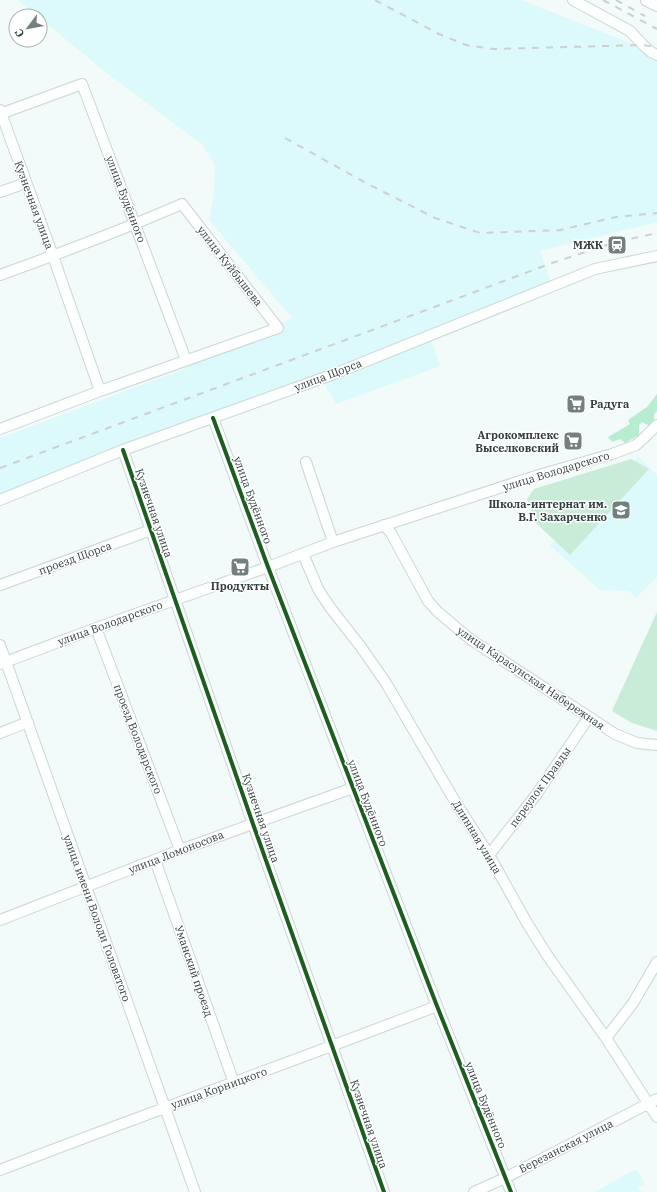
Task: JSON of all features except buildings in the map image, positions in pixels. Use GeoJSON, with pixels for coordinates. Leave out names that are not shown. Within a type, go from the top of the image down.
{"type":"FeatureCollection","features":[{"type":"Feature","properties":{"kind":"main road"},"geometry":{"type":"LineString","coordinates":[[646,0],[657,5]]}},
{"type":"Feature","properties":{"kind":"street"},"geometry":{"type":"LineString","coordinates":[[573,0],[630,30],[643,45],[657,55]]}},
{"type":"Feature","properties":{"kind":"street","name":"улица Будённого"},"geometry":{"type":"LineString","coordinates":[[0,112],[82,84],[186,360]]}},
{"type":"Feature","properties":{"kind":"street","name":"Кузнечная улица"},"geometry":{"type":"LineString","coordinates":[[0,112],[53,256],[100,391]]}},
{"type":"Feature","properties":{"kind":"street"},"geometry":{"type":"LineString","coordinates":[[0,192],[26,183]]}},
{"type":"Feature","properties":{"kind":"street","name":"улица Куйбышева"},"geometry":{"type":"LineString","coordinates":[[135,224],[182,204],[278,328],[186,360]]}},
{"type":"Feature","properties":{"kind":"street"},"geometry":{"type":"LineString","coordinates":[[0,275],[135,224]]}},
{"type":"Feature","properties":{"kind":"street","name":"улица Щорса"},"geometry":{"type":"LineString","coordinates":[[0,500],[123,450],[341,371],[595,269],[657,256]]}},
{"type":"Feature","properties":{"kind":"street"},"geometry":{"type":"LineString","coordinates":[[0,429],[186,360]]}},
{"type":"Feature","properties":{"kind":"street","name":"улица Будённого"},"geometry":{"type":"LineString","coordinates":[[213,418],[268,567],[353,788],[511,1192]]}},
{"type":"Feature","properties":{"kind":"street","name":"улица Володарского"},"geometry":{"type":"LineString","coordinates":[[3,663],[333,542],[636,445],[657,425]]}},
{"type":"Feature","properties":{"kind":"street","name":"Кузнечная улица"},"geometry":{"type":"LineString","coordinates":[[123,450],[253,824],[384,1192]]}},
{"type":"Feature","properties":{"kind":"street"},"geometry":{"type":"LineString","coordinates":[[306,462],[333,542]]}},
{"type":"Feature","properties":{"kind":"street","name":"улица Карасунская Набережная"},"geometry":{"type":"LineString","coordinates":[[384,525],[391,533],[428,601],[438,612],[470,639],[615,734],[637,744],[657,745]]}},
{"type":"Feature","properties":{"kind":"street","name":"проезд Щорса"},"geometry":{"type":"LineString","coordinates":[[0,585],[151,530]]}},
{"type":"Feature","properties":{"kind":"street","name":"Длинная улица"},"geometry":{"type":"LineString","coordinates":[[303,554],[319,590],[386,683],[547,955],[653,1102],[657,1117]]}},
{"type":"Feature","properties":{"kind":"street","name":"проезд Володарского"},"geometry":{"type":"LineString","coordinates":[[96,628],[180,850]]}},
{"type":"Feature","properties":{"kind":"street","name":"улица имени Володи Головатого"},"geometry":{"type":"LineString","coordinates":[[0,645],[3,663],[28,722],[195,1192]]}},
{"type":"Feature","properties":{"kind":"street","name":"переулок Правды"},"geometry":{"type":"LineString","coordinates":[[489,855],[536,795],[589,717]]}},
{"type":"Feature","properties":{"kind":"street"},"geometry":{"type":"LineString","coordinates":[[0,733],[28,722]]}},
{"type":"Feature","properties":{"kind":"street","name":"улица Ломоносова"},"geometry":{"type":"LineString","coordinates":[[0,920],[180,850],[353,788]]}},
{"type":"Feature","properties":{"kind":"street","name":"Уманский проезд"},"geometry":{"type":"LineString","coordinates":[[155,860],[234,1083]]}},
{"type":"Feature","properties":{"kind":"street"},"geometry":{"type":"LineString","coordinates":[[606,1038],[633,1003],[657,962]]}},
{"type":"Feature","properties":{"kind":"street","name":"улица Корницкого"},"geometry":{"type":"LineString","coordinates":[[0,1170],[332,1047],[437,1006]]}},
{"type":"Feature","properties":{"kind":"street","name":"Березанская улица"},"geometry":{"type":"LineString","coordinates":[[474,1192],[505,1178],[653,1102]]}},
{"type":"Feature","properties":{"kind":"shaded area"},"geometry":{"type":"Polygon","coordinates":[[[18,0],[521,0],[627,42],[657,60],[657,222],[540,251],[551,283],[429,332],[440,366],[336,404],[323,381],[0,503],[0,438],[185,369],[183,358],[285,322],[292,318],[209,220],[214,196],[215,165],[202,144],[102,69],[48,25],[48,8],[28,8],[18,0]]]}},
{"type":"Feature","properties":{"kind":"shaded area","name":"Школа-интернат им. В.Г. Захарченко"},"geometry":{"type":"Polygon","coordinates":[[[638,457],[657,475],[657,577],[636,598],[629,591],[600,590],[550,545],[638,457]]]}},
{"type":"Feature","properties":{"kind":"shaded area"},"geometry":{"type":"Polygon","coordinates":[[[636,1169],[645,1184],[638,1187],[641,1192],[595,1192],[636,1169]]]}},
{"type":"Feature","properties":{"kind":"green space"},"geometry":{"type":"Polygon","coordinates":[[[657,394],[657,411],[654,414],[654,423],[650,426],[642,422],[639,425],[639,435],[625,443],[620,439],[612,442],[608,437],[630,424],[628,420],[647,407],[657,394]]]}},
{"type":"Feature","properties":{"kind":"green space"},"geometry":{"type":"Polygon","coordinates":[[[631,459],[649,469],[570,555],[535,522],[527,499],[534,489],[631,459]]]}},
{"type":"Feature","properties":{"kind":"green space"},"geometry":{"type":"Polygon","coordinates":[[[657,612],[657,731],[632,723],[612,711],[657,612]]]}},
{"type":"Feature","properties":{"kind":"railway"},"geometry":{"type":"LineString","coordinates":[[375,0],[439,34],[466,45],[494,49],[643,45],[657,47]]}},
{"type":"Feature","properties":{"kind":"railway"},"geometry":{"type":"LineString","coordinates":[[603,0],[657,29]]}},
{"type":"Feature","properties":{"kind":"railway"},"geometry":{"type":"LineString","coordinates":[[616,0],[645,16]]}},
{"type":"Feature","properties":{"kind":"railway"},"geometry":{"type":"LineString","coordinates":[[285,138],[366,183],[435,218],[480,233],[560,230],[616,217],[657,213]]}},
{"type":"Feature","properties":{"kind":"railway"},"geometry":{"type":"LineString","coordinates":[[0,468],[552,263],[616,242],[657,233]]}},
{"type":"Feature","properties":{"kind":"cycle path"},"geometry":{"type":"LineString","coordinates":[[213,418],[268,567],[437,1006],[511,1192]]}},
{"type":"Feature","properties":{"kind":"cycle path"},"geometry":{"type":"LineString","coordinates":[[123,450],[253,824],[384,1192]]}},
{"type":"Feature","properties":{"kind":"place","name":"МЖК"},"geometry":{"type":"Point","coordinates":[617,245]}},
{"type":"Feature","properties":{"kind":"place","name":"Радуга"},"geometry":{"type":"Point","coordinates":[576,404]}},
{"type":"Feature","properties":{"kind":"place","name":"Агрокомплекс Выселковский"},"geometry":{"type":"Point","coordinates":[573,441]}},
{"type":"Feature","properties":{"kind":"place","name":"Школа-интернат им. В.Г. Захарченко"},"geometry":{"type":"Point","coordinates":[621,510]}},
{"type":"Feature","properties":{"kind":"place","name":"Продукты"},"geometry":{"type":"Point","coordinates":[240,567]}}]}
